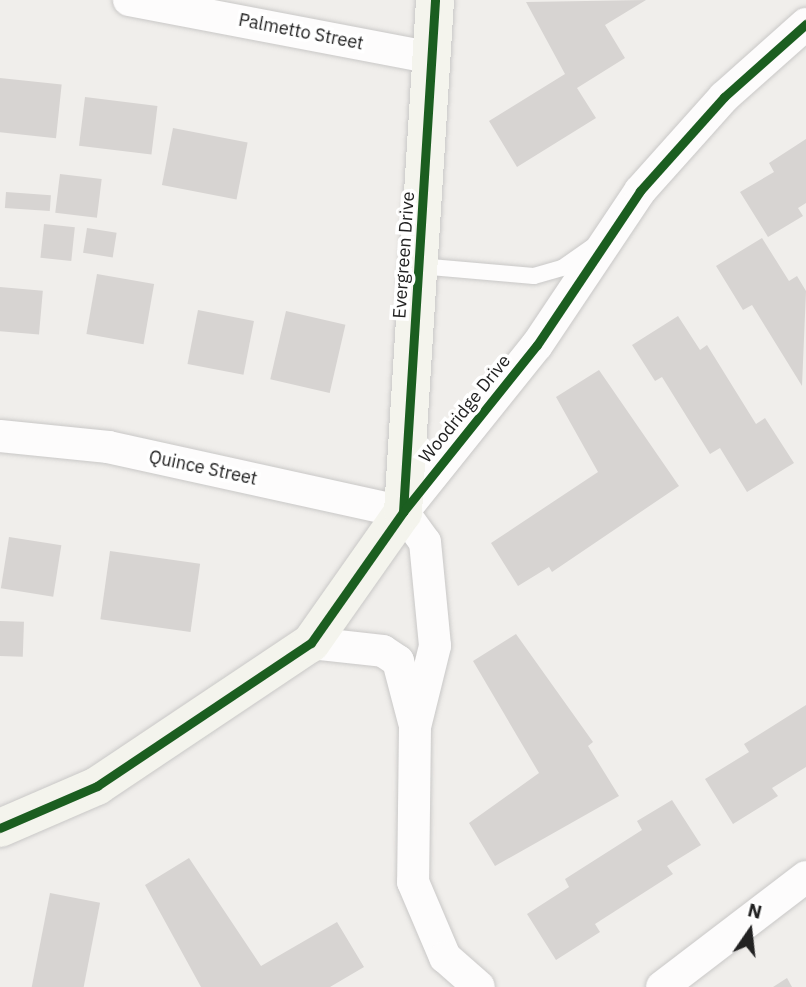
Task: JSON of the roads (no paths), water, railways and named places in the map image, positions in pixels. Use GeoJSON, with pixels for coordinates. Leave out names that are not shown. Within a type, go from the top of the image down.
{"type":"FeatureCollection","features":[{"type":"Feature","properties":{"kind":"street","name":"Palmetto Street"},"geometry":{"type":"LineString","coordinates":[[129,0],[432,58]]}},
{"type":"Feature","properties":{"kind":"street","name":"Evergreen Drive"},"geometry":{"type":"LineString","coordinates":[[403,512],[435,0]]}},
{"type":"Feature","properties":{"kind":"street","name":"Woodridge Drive"},"geometry":{"type":"LineString","coordinates":[[3,830],[97,786],[311,643],[403,512],[537,345],[606,237],[724,97],[806,24]]}},
{"type":"Feature","properties":{"kind":"street","name":"Quince Street"},"geometry":{"type":"LineString","coordinates":[[0,436],[108,447],[403,512]]}},
{"type":"Feature","properties":{"kind":"street"},"geometry":{"type":"LineString","coordinates":[[403,512],[425,542],[435,646],[415,727],[413,882],[445,957],[479,987]]}},
{"type":"Feature","properties":{"kind":"street"},"geometry":{"type":"LineString","coordinates":[[311,643],[383,651],[398,661],[415,727]]}},
{"type":"Feature","properties":{"kind":"street"},"geometry":{"type":"LineString","coordinates":[[662,987],[806,877]]}},
{"type":"Feature","properties":{"kind":"lane"},"geometry":{"type":"LineString","coordinates":[[419,266],[534,276],[562,268],[606,237]]}}]}
